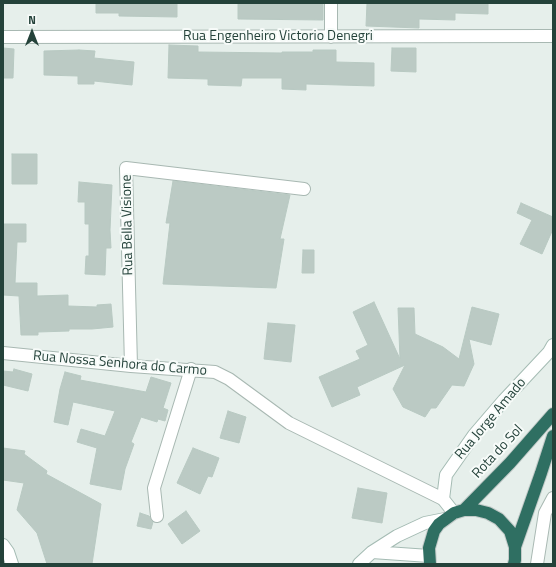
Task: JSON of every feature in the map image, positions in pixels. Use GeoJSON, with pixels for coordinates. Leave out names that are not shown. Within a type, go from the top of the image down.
{"type":"FeatureCollection","features":[{"type":"Feature","properties":{"kind":"highway","name":"Rota do Sol"},"geometry":{"type":"LineString","coordinates":[[429,561],[430,543],[434,531],[510,463],[553,414]]}},
{"type":"Feature","properties":{"kind":"highway"},"geometry":{"type":"LineString","coordinates":[[515,547],[542,472],[553,436]]}},
{"type":"Feature","properties":{"kind":"highway"},"geometry":{"type":"LineString","coordinates":[[454,514],[476,510],[488,513],[499,519],[510,531],[515,547],[515,563]]}},
{"type":"Feature","properties":{"kind":"street"},"geometry":{"type":"LineString","coordinates":[[331,3],[331,37]]}},
{"type":"Feature","properties":{"kind":"street","name":"Rua Engenheiro Victorio Denegri"},"geometry":{"type":"LineString","coordinates":[[3,36],[553,36]]}},
{"type":"Feature","properties":{"kind":"street","name":"Rua Bella Visione"},"geometry":{"type":"LineString","coordinates":[[131,366],[126,168],[304,189]]}},
{"type":"Feature","properties":{"kind":"street","name":"Rua Jorge Amado"},"geometry":{"type":"LineString","coordinates":[[443,499],[446,475],[474,435],[504,400],[549,352],[553,345]]}},
{"type":"Feature","properties":{"kind":"street","name":"Rua Nossa Senhora do Carmo"},"geometry":{"type":"LineString","coordinates":[[3,353],[131,366],[191,369],[215,372],[229,379],[289,423],[443,499]]}},
{"type":"Feature","properties":{"kind":"street"},"geometry":{"type":"LineString","coordinates":[[157,516],[154,488],[191,369]]}},
{"type":"Feature","properties":{"kind":"street"},"geometry":{"type":"LineString","coordinates":[[537,564],[545,513],[553,498]]}},
{"type":"Feature","properties":{"kind":"street"},"geometry":{"type":"LineString","coordinates":[[359,564],[372,552],[397,536],[425,523],[454,514],[443,499]]}},
{"type":"Feature","properties":{"kind":"street"},"geometry":{"type":"LineString","coordinates":[[3,545],[8,552],[12,564]]}},
{"type":"Feature","properties":{"kind":"street"},"geometry":{"type":"LineString","coordinates":[[372,552],[429,561]]}},
{"type":"Feature","properties":{"kind":"building"},"geometry":{"type":"Polygon","coordinates":[[[96,3],[177,3],[177,17],[119,16],[119,13],[96,13],[96,3]]]}},
{"type":"Feature","properties":{"kind":"building"},"geometry":{"type":"Polygon","coordinates":[[[238,3],[323,3],[323,20],[238,19],[238,3]]]}},
{"type":"Feature","properties":{"kind":"building"},"geometry":{"type":"Polygon","coordinates":[[[367,3],[488,3],[488,14],[455,13],[455,20],[419,19],[419,28],[366,26],[367,3]]]}},
{"type":"Feature","properties":{"kind":"building"},"geometry":{"type":"Polygon","coordinates":[[[169,45],[198,46],[198,52],[282,53],[313,52],[313,50],[336,50],[336,62],[374,63],[374,86],[306,84],[306,90],[282,89],[282,78],[242,78],[241,86],[208,85],[208,79],[168,78],[169,45]]]}},
{"type":"Feature","properties":{"kind":"building"},"geometry":{"type":"Polygon","coordinates":[[[3,48],[14,49],[13,78],[3,78],[3,48]]]}},
{"type":"Feature","properties":{"kind":"building"},"geometry":{"type":"Polygon","coordinates":[[[392,48],[416,48],[416,72],[391,71],[392,48]]]}},
{"type":"Feature","properties":{"kind":"building"},"geometry":{"type":"Polygon","coordinates":[[[44,51],[95,51],[94,58],[134,62],[132,85],[94,81],[94,84],[78,84],[78,76],[44,75],[44,51]]]}},
{"type":"Feature","properties":{"kind":"building"},"geometry":{"type":"Polygon","coordinates":[[[12,154],[37,154],[37,184],[12,184],[12,154]]]}},
{"type":"Feature","properties":{"kind":"building"},"geometry":{"type":"Polygon","coordinates":[[[173,181],[290,195],[280,239],[284,239],[276,288],[163,284],[170,223],[166,223],[173,181]]]}},
{"type":"Feature","properties":{"kind":"building"},"geometry":{"type":"Polygon","coordinates":[[[79,182],[112,185],[110,230],[111,248],[106,248],[105,275],[85,274],[86,256],[89,256],[89,224],[85,224],[85,202],[78,202],[79,182]]]}},
{"type":"Feature","properties":{"kind":"building"},"geometry":{"type":"Polygon","coordinates":[[[521,203],[553,217],[553,229],[542,254],[520,244],[532,220],[517,213],[521,203]]]}},
{"type":"Feature","properties":{"kind":"building"},"geometry":{"type":"Polygon","coordinates":[[[3,224],[26,224],[26,242],[17,242],[15,283],[37,283],[37,296],[68,295],[68,306],[97,307],[97,305],[111,304],[113,327],[69,329],[69,331],[38,332],[38,335],[21,335],[19,296],[3,295],[3,224]]]}},
{"type":"Feature","properties":{"kind":"building"},"geometry":{"type":"Polygon","coordinates":[[[303,250],[314,250],[314,273],[302,273],[303,250]]]}},
{"type":"Feature","properties":{"kind":"building"},"geometry":{"type":"Polygon","coordinates":[[[374,302],[400,359],[398,308],[414,308],[415,334],[443,347],[459,359],[472,307],[499,314],[491,345],[469,339],[474,364],[464,386],[452,385],[436,408],[431,408],[425,417],[403,407],[393,389],[405,365],[357,387],[360,395],[332,407],[319,377],[360,359],[356,351],[368,345],[353,312],[374,302]]]}},
{"type":"Feature","properties":{"kind":"building"},"geometry":{"type":"Polygon","coordinates":[[[268,323],[295,325],[291,362],[264,359],[268,323]]]}},
{"type":"Feature","properties":{"kind":"building"},"geometry":{"type":"Polygon","coordinates":[[[14,369],[32,374],[28,391],[3,385],[3,371],[13,372],[14,369]]]}},
{"type":"Feature","properties":{"kind":"building"},"geometry":{"type":"Polygon","coordinates":[[[65,372],[81,376],[80,380],[146,392],[151,377],[171,383],[163,408],[168,410],[165,421],[158,419],[157,422],[141,417],[131,442],[134,444],[125,469],[121,490],[90,484],[97,448],[77,442],[81,429],[105,436],[115,411],[73,402],[68,425],[54,422],[60,389],[65,372]]]}},
{"type":"Feature","properties":{"kind":"building"},"geometry":{"type":"Polygon","coordinates":[[[228,411],[246,417],[239,443],[220,438],[228,411]]]}},
{"type":"Feature","properties":{"kind":"building"},"geometry":{"type":"Polygon","coordinates":[[[3,448],[25,451],[24,454],[47,471],[46,474],[101,504],[92,564],[47,564],[37,533],[17,510],[24,483],[3,480],[3,448]]]}},
{"type":"Feature","properties":{"kind":"building"},"geometry":{"type":"Polygon","coordinates":[[[193,448],[219,458],[212,477],[208,476],[200,494],[177,483],[193,448]]]}},
{"type":"Feature","properties":{"kind":"building"},"geometry":{"type":"Polygon","coordinates":[[[358,488],[387,493],[382,523],[352,518],[358,488]]]}},
{"type":"Feature","properties":{"kind":"building"},"geometry":{"type":"Polygon","coordinates":[[[186,511],[200,531],[182,544],[168,524],[186,511]]]}},
{"type":"Feature","properties":{"kind":"building"},"geometry":{"type":"Polygon","coordinates":[[[140,513],[149,516],[153,522],[151,529],[137,526],[140,513]]]}}]}
